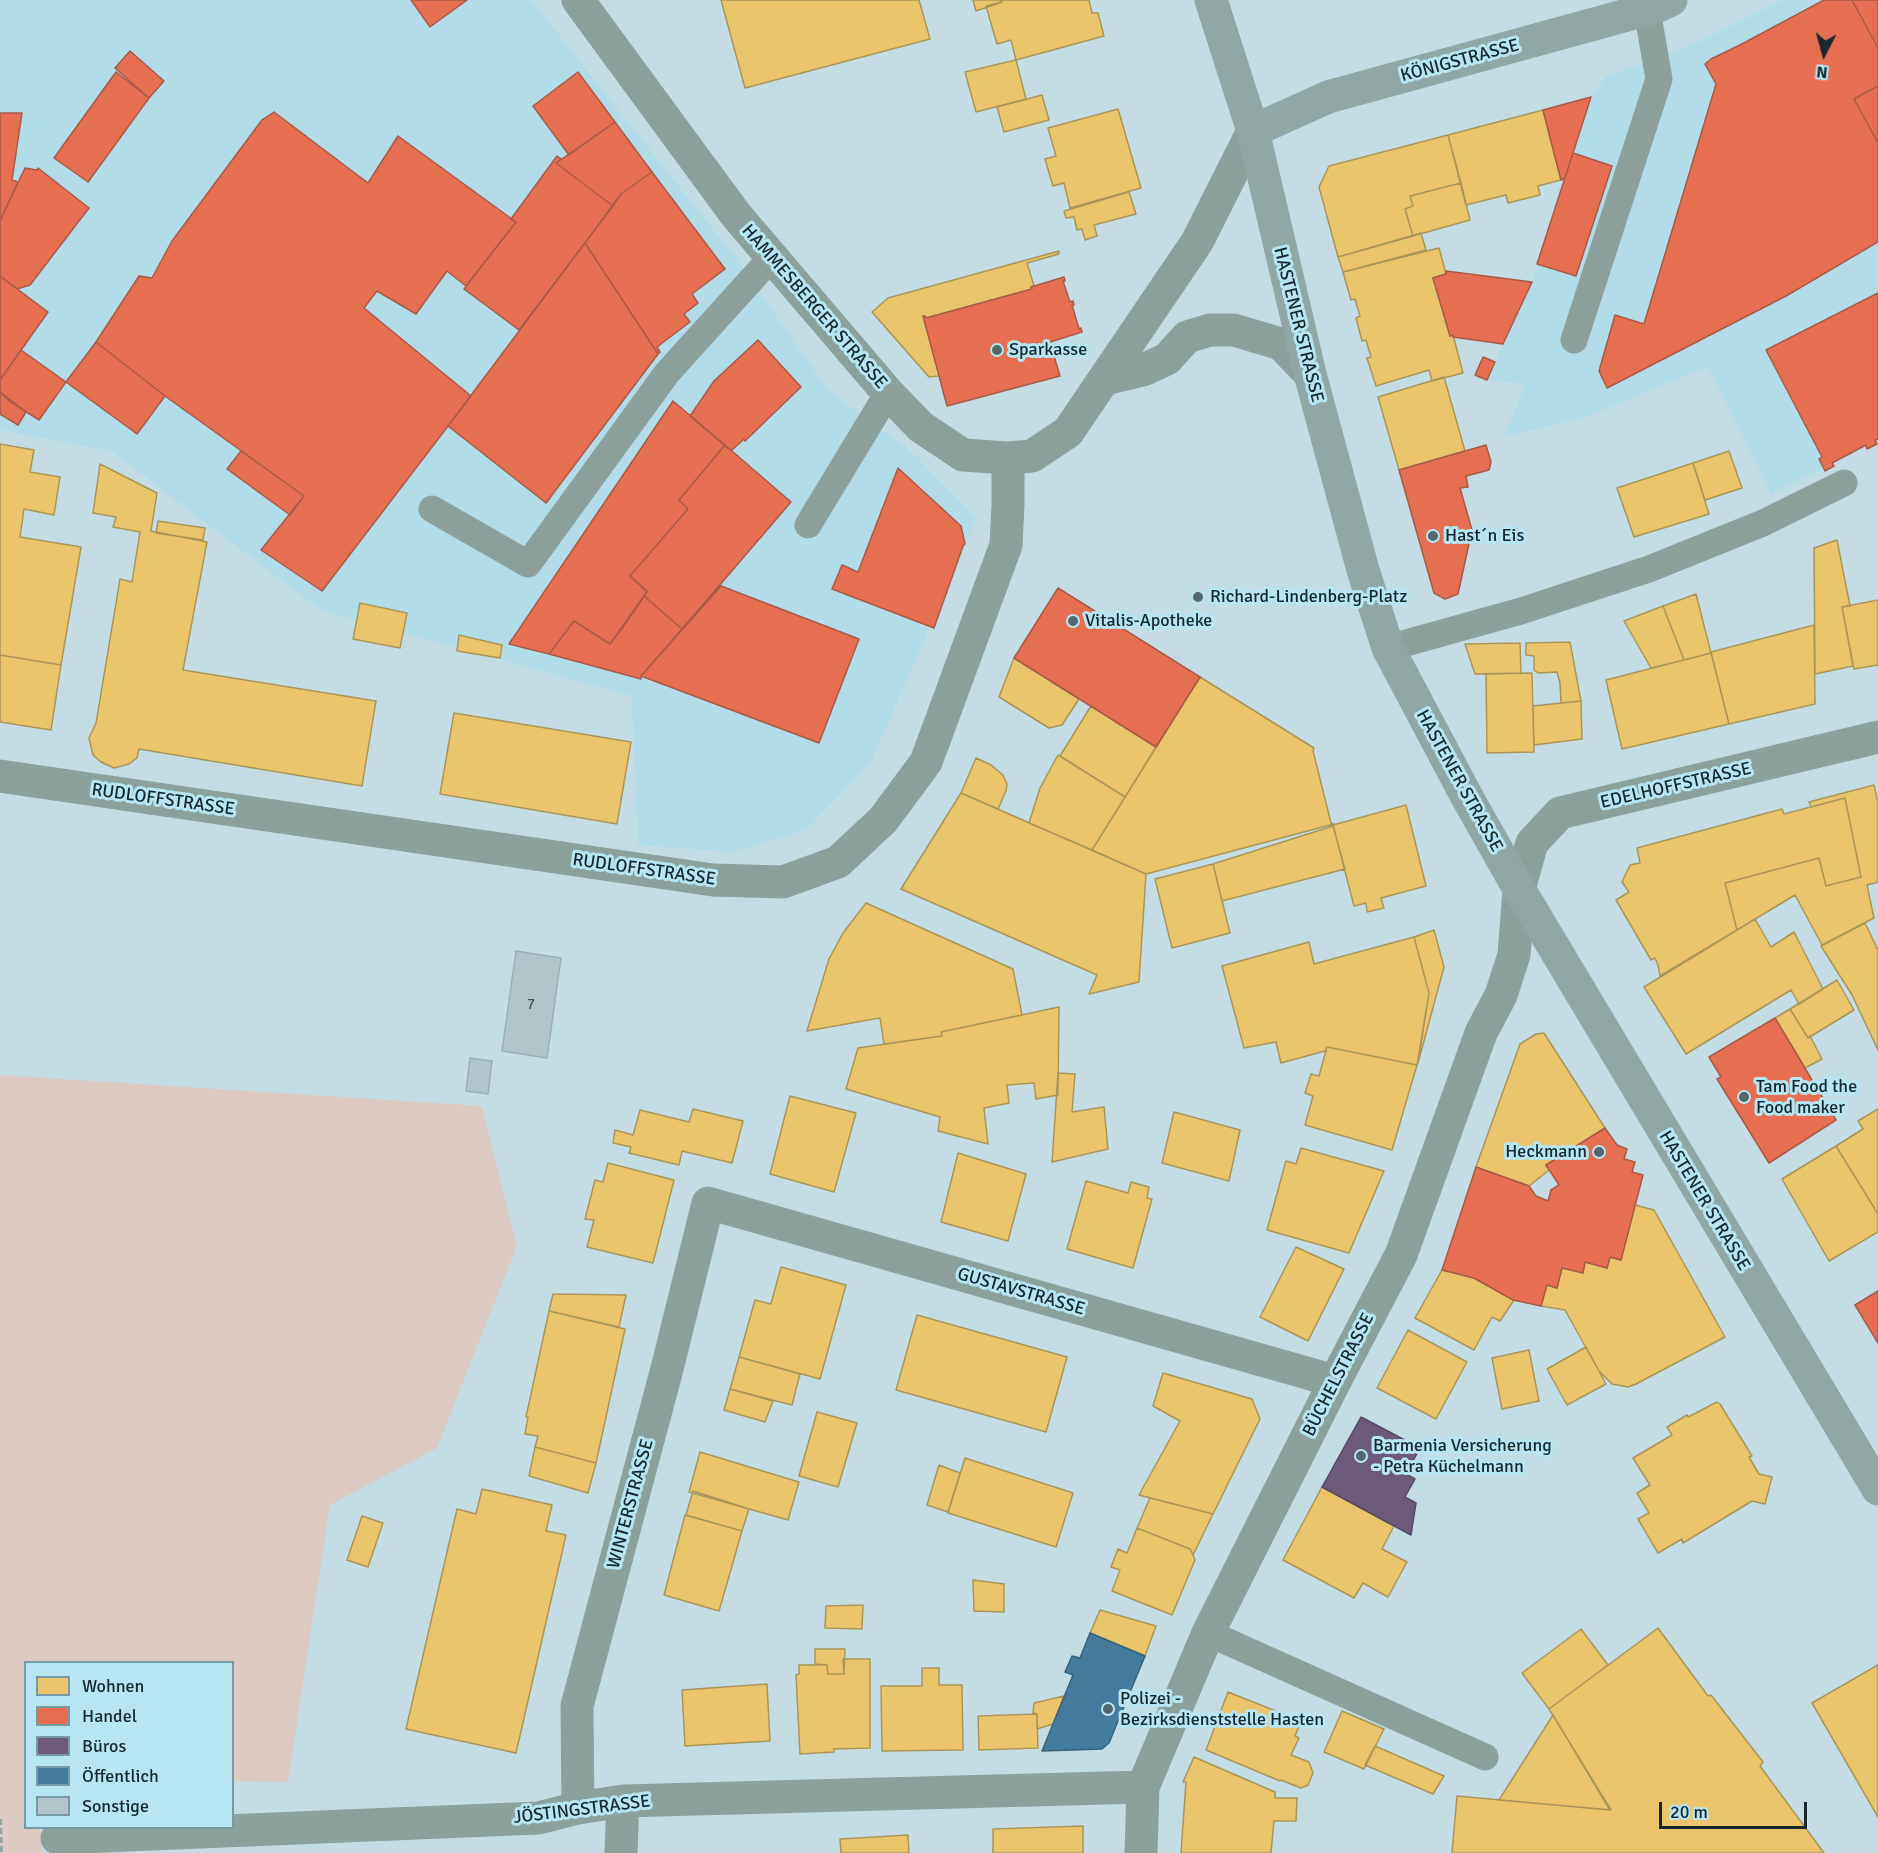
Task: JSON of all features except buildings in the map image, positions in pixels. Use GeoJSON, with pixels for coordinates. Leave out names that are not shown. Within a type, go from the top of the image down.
{"type":"FeatureCollection","features":[{"type":"Feature","properties":{"kind":"main road","name":"HASTENER STRASSE"},"geometry":{"type":"LineString","coordinates":[[1211,0],[1253,131],[1310,374],[1363,570],[1388,648],[1519,890],[1878,1490]]}},
{"type":"Feature","properties":{"kind":"main road","name":"KÖNIGSTRASSE"},"geometry":{"type":"LineString","coordinates":[[1253,131],[1328,97],[1659,5]]}},
{"type":"Feature","properties":{"kind":"street","name":"HAMMESBERGER STRASSE"},"geometry":{"type":"LineString","coordinates":[[578,0],[736,215],[888,393],[921,428],[963,455],[1008,458],[1032,456],[1068,432],[1197,242],[1253,131]]}},
{"type":"Feature","properties":{"kind":"street"},"geometry":{"type":"LineString","coordinates":[[1105,380],[1143,370],[1167,359],[1187,337],[1210,330],[1234,330],[1281,344],[1310,374]]}},
{"type":"Feature","properties":{"kind":"street","name":"RUDLOFFSTRASSE"},"geometry":{"type":"LineString","coordinates":[[0,776],[713,880],[783,882],[838,862],[883,820],[926,762],[1006,545],[1008,458]]}},
{"type":"Feature","properties":{"kind":"street","name":"EDELHOFFSTRASSE"},"geometry":{"type":"LineString","coordinates":[[1519,890],[1532,843],[1560,813],[1878,737]]}},
{"type":"Feature","properties":{"kind":"street","name":"BÜCHELSTRASSE"},"geometry":{"type":"LineString","coordinates":[[1141,1853],[1143,1787],[1208,1633],[1401,1255],[1481,1034],[1501,995],[1514,956],[1519,890]]}},
{"type":"Feature","properties":{"kind":"street","name":"GUSTAVSTRASSE"},"geometry":{"type":"LineString","coordinates":[[708,1203],[1335,1381]]}},
{"type":"Feature","properties":{"kind":"street","name":"WINTERSTRASSE"},"geometry":{"type":"LineString","coordinates":[[578,1808],[578,1706],[668,1365],[708,1203]]}},
{"type":"Feature","properties":{"kind":"street","name":"JÖSTINGSTRASSE"},"geometry":{"type":"LineString","coordinates":[[57,1838],[538,1818],[578,1808],[623,1801],[1143,1787]]}},
{"type":"Feature","properties":{"kind":"street"},"geometry":{"type":"LineString","coordinates":[[621,1853],[623,1801]]}},
{"type":"Feature","properties":{"kind":"lane"},"geometry":{"type":"LineString","coordinates":[[1574,340],[1659,78],[1659,5]]}},
{"type":"Feature","properties":{"kind":"lane"},"geometry":{"type":"LineString","coordinates":[[432,509],[528,564],[667,373],[772,257]]}},
{"type":"Feature","properties":{"kind":"lane"},"geometry":{"type":"LineString","coordinates":[[808,525],[888,393]]}},
{"type":"Feature","properties":{"kind":"lane"},"geometry":{"type":"LineString","coordinates":[[1388,648],[1521,611],[1649,569],[1763,523],[1844,483]]}},
{"type":"Feature","properties":{"kind":"lane"},"geometry":{"type":"LineString","coordinates":[[1208,1633],[1485,1757]]}},
{"type":"Feature","properties":{"kind":"path"},"geometry":{"type":"LineString","coordinates":[[0,1819],[1,1853]]}},
{"type":"Feature","properties":{"kind":"shaded area"},"geometry":{"type":"Polygon","coordinates":[[[0,0],[531,0],[736,258],[828,390],[913,453],[977,519],[871,762],[806,830],[732,852],[638,845],[632,696],[321,610],[111,451],[0,430],[0,0]]]}},
{"type":"Feature","properties":{"kind":"shaded area"},"geometry":{"type":"Polygon","coordinates":[[[1782,0],[1878,0],[1878,441],[1771,494],[1708,366],[1584,418],[1504,436],[1526,384],[1487,380],[1531,284],[1562,180],[1591,97],[1606,77],[1692,45],[1782,0]]]}},
{"type":"Feature","properties":{"kind":"shaded area"},"geometry":{"type":"Polygon","coordinates":[[[0,1075],[482,1106],[517,1246],[437,1448],[330,1505],[288,1782],[234,1781],[234,1661],[24,1661],[24,1829],[41,1829],[42,1853],[0,1853],[0,1075]]]}},
{"type":"Feature","properties":{"kind":"place","name":"Sparkasse"},"geometry":{"type":"Point","coordinates":[997,350]}},
{"type":"Feature","properties":{"kind":"place","name":"Hast´n Eis"},"geometry":{"type":"Point","coordinates":[1433,536]}},
{"type":"Feature","properties":{"kind":"place","name":"Richard-Lindenberg-Platz"},"geometry":{"type":"Point","coordinates":[1198,597]}},
{"type":"Feature","properties":{"kind":"place","name":"Vitalis-Apotheke"},"geometry":{"type":"Point","coordinates":[1073,621]}},
{"type":"Feature","properties":{"kind":"place","name":"Tam Food the Food maker"},"geometry":{"type":"Point","coordinates":[1744,1097]}},
{"type":"Feature","properties":{"kind":"place","name":"Heckmann"},"geometry":{"type":"Point","coordinates":[1599,1152]}},
{"type":"Feature","properties":{"kind":"place","name":"Barmenia Versicherung - Petra Küchelmann"},"geometry":{"type":"Point","coordinates":[1361,1456]}},
{"type":"Feature","properties":{"kind":"place","name":"Polizei - Bezirksdienststelle Hasten"},"geometry":{"type":"Point","coordinates":[1108,1709]}}]}
